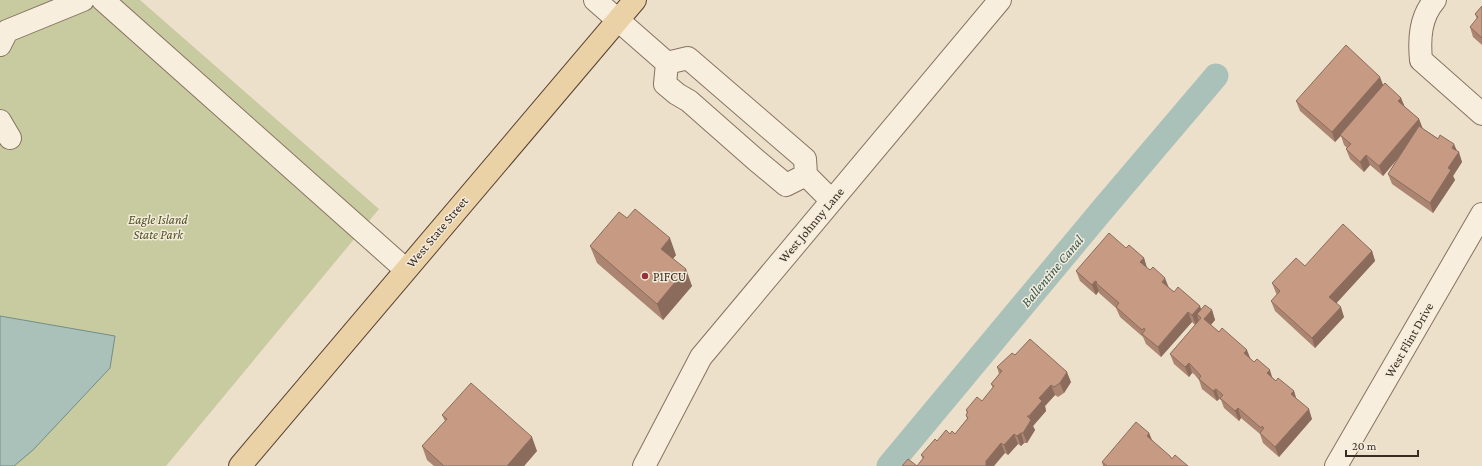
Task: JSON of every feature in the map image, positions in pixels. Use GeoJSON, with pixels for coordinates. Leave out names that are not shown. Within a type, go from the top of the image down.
{"type":"FeatureCollection","features":[{"type":"Feature","properties":{"kind":"main road","name":"West State Street"},"geometry":{"type":"LineString","coordinates":[[240,466],[405,269],[635,0]]}},
{"type":"Feature","properties":{"kind":"street"},"geometry":{"type":"LineString","coordinates":[[0,45],[7,31],[83,0]]}},
{"type":"Feature","properties":{"kind":"street"},"geometry":{"type":"LineString","coordinates":[[103,0],[405,269]]}},
{"type":"Feature","properties":{"kind":"street"},"geometry":{"type":"LineString","coordinates":[[595,0],[668,63]]}},
{"type":"Feature","properties":{"kind":"street","name":"West Johnny Lane"},"geometry":{"type":"LineString","coordinates":[[644,466],[701,357],[1000,0]]}},
{"type":"Feature","properties":{"kind":"street"},"geometry":{"type":"LineString","coordinates":[[1435,0],[1428,8],[1419,37],[1421,60],[1482,114]]}},
{"type":"Feature","properties":{"kind":"street"},"geometry":{"type":"LineString","coordinates":[[668,63],[688,58],[805,159],[806,175],[831,200]]}},
{"type":"Feature","properties":{"kind":"street"},"geometry":{"type":"LineString","coordinates":[[668,63],[666,84],[677,94],[689,101],[786,185],[806,175]]}},
{"type":"Feature","properties":{"kind":"street","name":"West Flint Drive"},"geometry":{"type":"LineString","coordinates":[[1336,466],[1482,214]]}},
{"type":"Feature","properties":{"kind":"green space","name":"Eagle Island State Park"},"geometry":{"type":"Polygon","coordinates":[[[0,0],[140,0],[379,209],[166,466],[0,466],[0,0]]]}},
{"type":"Feature","properties":{"kind":"water"},"geometry":{"type":"Polygon","coordinates":[[[0,316],[115,336],[110,368],[33,450],[14,466],[0,466],[0,316]]]}},
{"type":"Feature","properties":{"kind":"building"},"geometry":{"type":"Polygon","coordinates":[[[1482,6],[1482,38],[1470,27],[1478,17],[1475,14],[1482,6]]]}},
{"type":"Feature","properties":{"kind":"building"},"geometry":{"type":"Polygon","coordinates":[[[1346,45],[1380,77],[1332,132],[1296,101],[1346,45]]]}},
{"type":"Feature","properties":{"kind":"building"},"geometry":{"type":"Polygon","coordinates":[[[1385,83],[1401,98],[1398,101],[1419,119],[1379,166],[1366,155],[1360,162],[1346,149],[1351,144],[1340,135],[1385,83]]]}},
{"type":"Feature","properties":{"kind":"building"},"geometry":{"type":"Polygon","coordinates":[[[1419,126],[1438,139],[1440,135],[1454,144],[1452,148],[1459,152],[1448,168],[1451,170],[1430,203],[1388,174],[1419,126]]]}},
{"type":"Feature","properties":{"kind":"building","name":"P1FCU"},"geometry":{"type":"Polygon","coordinates":[[[635,209],[670,238],[661,249],[686,269],[657,304],[590,246],[619,212],[627,218],[635,209]]]}},
{"type":"Feature","properties":{"kind":"building"},"geometry":{"type":"Polygon","coordinates":[[[1343,224],[1372,251],[1329,297],[1341,307],[1312,338],[1271,301],[1280,291],[1272,283],[1296,258],[1305,266],[1343,224]]]}},
{"type":"Feature","properties":{"kind":"building"},"geometry":{"type":"Polygon","coordinates":[[[1109,233],[1126,248],[1129,245],[1144,258],[1140,262],[1150,270],[1153,267],[1165,278],[1162,282],[1174,292],[1178,287],[1200,306],[1192,315],[1188,312],[1158,347],[1142,334],[1145,330],[1144,328],[1142,330],[1116,307],[1119,303],[1096,283],[1097,282],[1095,281],[1092,285],[1076,271],[1109,233]]]}},
{"type":"Feature","properties":{"kind":"building"},"geometry":{"type":"Polygon","coordinates":[[[1205,305],[1212,310],[1204,319],[1219,332],[1222,328],[1247,350],[1244,353],[1254,362],[1257,359],[1270,370],[1267,373],[1276,381],[1278,378],[1294,391],[1291,394],[1309,409],[1275,447],[1260,433],[1264,428],[1262,426],[1261,428],[1238,408],[1235,411],[1220,398],[1223,395],[1216,389],[1213,391],[1199,379],[1201,376],[1189,363],[1185,367],[1170,354],[1201,318],[1197,314],[1205,305]]]}},
{"type":"Feature","properties":{"kind":"building"},"geometry":{"type":"Polygon","coordinates":[[[1030,339],[1067,372],[1060,383],[1054,387],[1051,385],[1039,398],[1042,401],[1029,416],[1027,416],[1031,420],[1023,433],[1017,436],[1014,434],[1004,445],[1001,443],[986,461],[986,466],[917,466],[924,457],[921,455],[935,439],[937,441],[946,430],[950,434],[952,431],[955,434],[968,418],[966,415],[968,412],[966,410],[977,397],[982,401],[994,386],[991,384],[1002,371],[997,367],[1012,353],[1015,355],[1030,339]]]}},
{"type":"Feature","properties":{"kind":"building"},"geometry":{"type":"Polygon","coordinates":[[[471,383],[532,437],[507,466],[444,466],[422,446],[447,419],[442,415],[471,383]]]}},
{"type":"Feature","properties":{"kind":"building"},"geometry":{"type":"Polygon","coordinates":[[[1136,422],[1149,433],[1147,436],[1172,459],[1175,455],[1188,466],[1107,466],[1102,462],[1136,422]]]}},
{"type":"Feature","properties":{"kind":"building"},"geometry":{"type":"Polygon","coordinates":[[[908,459],[917,466],[902,466],[908,459]]]}},
{"type":"Feature","properties":{"kind":"waterway","name":"Ballentine Canal"},"geometry":{"type":"LineString","coordinates":[[889,466],[1216,76]]}},
{"type":"Feature","properties":{"kind":"place","name":"P1FCU"},"geometry":{"type":"Point","coordinates":[645,276]}}]}
